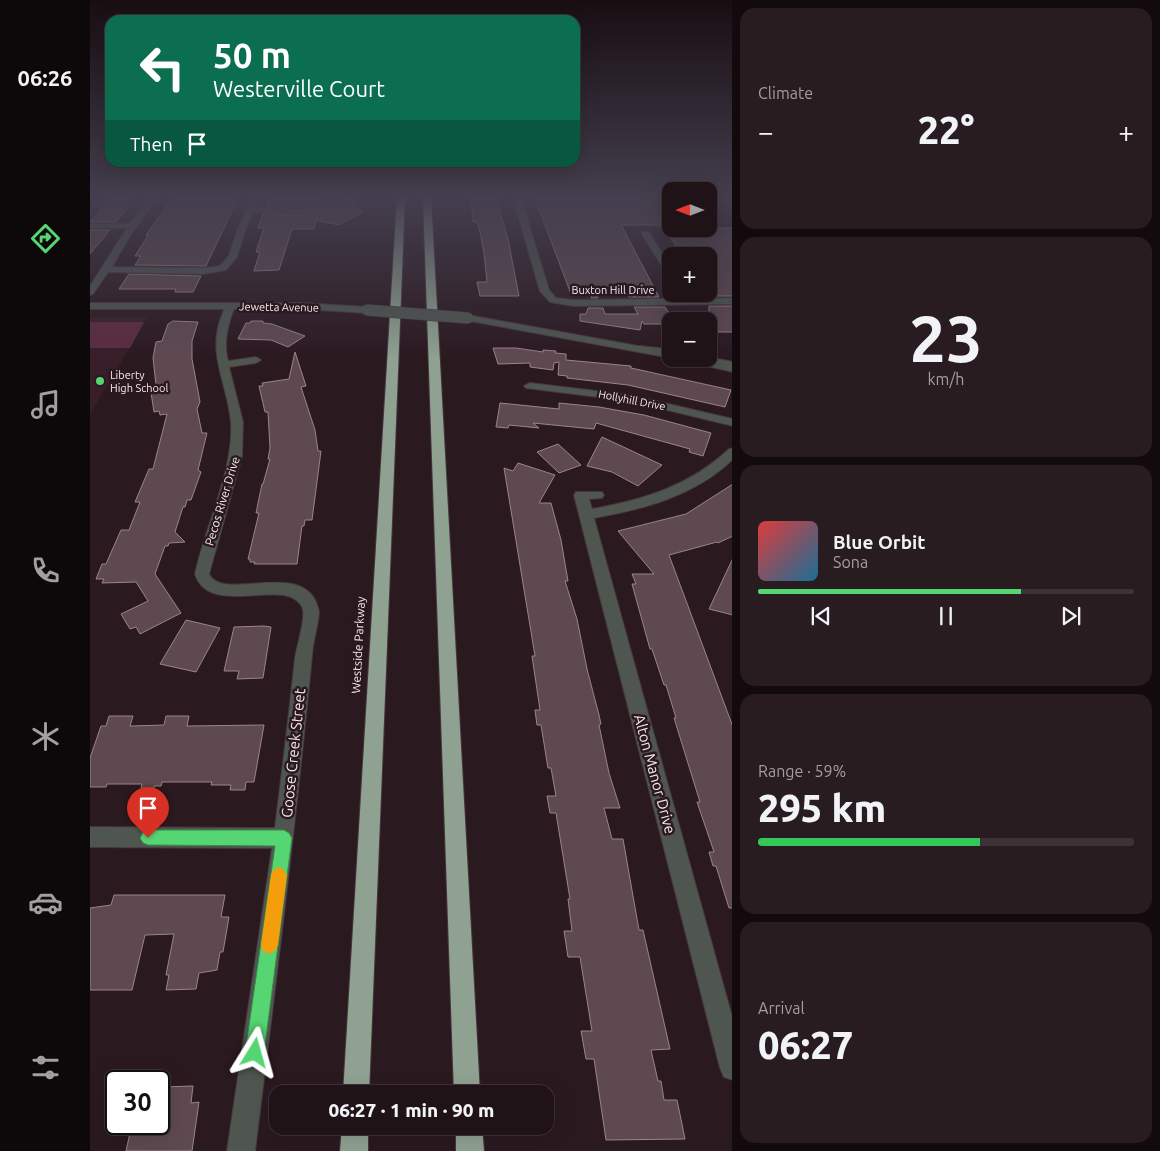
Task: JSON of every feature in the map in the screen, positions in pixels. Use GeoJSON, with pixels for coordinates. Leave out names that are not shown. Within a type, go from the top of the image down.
{"type":"FeatureCollection","features":[{"type":"Feature","properties":{"kind":"highway","name":"Westside Parkway"},"geometry":{"type":"LineString","coordinates":[[356,1085],[398,252]]}},
{"type":"Feature","properties":{"kind":"highway"},"geometry":{"type":"LineString","coordinates":[[429,252],[468,1085]]}},
{"type":"Feature","properties":{"kind":"highway"},"geometry":{"type":"LineString","coordinates":[[354,1151],[355,1135]]}},
{"type":"Feature","properties":{"kind":"highway"},"geometry":{"type":"LineString","coordinates":[[469,1135],[470,1151]]}},
{"type":"Feature","properties":{"kind":"street"},"geometry":{"type":"LineString","coordinates":[[90,292],[116,252]]}},
{"type":"Feature","properties":{"kind":"street"},"geometry":{"type":"LineString","coordinates":[[106,269],[204,271],[223,268],[234,257],[235,252]]}},
{"type":"Feature","properties":{"kind":"street","name":"Buxton Hill Drive"},"geometry":{"type":"LineString","coordinates":[[533,252],[545,291],[553,300],[574,303],[662,299]]}},
{"type":"Feature","properties":{"kind":"street","name":"Buxton Hill Drive"},"geometry":{"type":"LineString","coordinates":[[717,300],[732,301]]}},
{"type":"Feature","properties":{"kind":"street","name":"Jewetta Avenue"},"geometry":{"type":"LineString","coordinates":[[90,306],[302,306],[367,310],[569,328],[662,345]]}},
{"type":"Feature","properties":{"kind":"street","name":"Pecos River Drive"},"geometry":{"type":"LineString","coordinates":[[230,306],[219,338],[223,365],[237,422],[238,438],[233,471],[203,566],[204,580],[211,586],[223,590],[281,588],[302,596]]}},
{"type":"Feature","properties":{"kind":"street","name":"Jewetta Avenue"},"geometry":{"type":"LineString","coordinates":[[468,318],[662,352]]}},
{"type":"Feature","properties":{"kind":"street"},"geometry":{"type":"LineString","coordinates":[[717,357],[732,361]]}},
{"type":"Feature","properties":{"kind":"street"},"geometry":{"type":"LineString","coordinates":[[223,365],[256,360]]}},
{"type":"Feature","properties":{"kind":"street"},"geometry":{"type":"LineString","coordinates":[[717,363],[732,367]]}},
{"type":"Feature","properties":{"kind":"street"},"geometry":{"type":"LineString","coordinates":[[717,364],[732,367]]}},
{"type":"Feature","properties":{"kind":"street","name":"Hollyhill Drive"},"geometry":{"type":"LineString","coordinates":[[530,386],[630,398],[732,424]]}},
{"type":"Feature","properties":{"kind":"street"},"geometry":{"type":"LineString","coordinates":[[586,515],[643,503],[671,493],[694,482],[714,469],[732,452]]}},
{"type":"Feature","properties":{"kind":"street","name":"Alton Manor Drive"},"geometry":{"type":"LineString","coordinates":[[597,494],[581,494],[732,1068]]}},
{"type":"Feature","properties":{"kind":"street","name":"Goose Creek Street"},"geometry":{"type":"LineString","coordinates":[[242,1151],[284,838],[305,646],[311,611],[308,602],[302,596]]}},
{"type":"Feature","properties":{"kind":"street"},"geometry":{"type":"LineString","coordinates":[[90,837],[284,838]]}},
{"type":"Feature","properties":{"kind":"shaded area","name":"Liberty High School"},"geometry":{"type":"Polygon","coordinates":[[[90,317],[148,317],[90,414],[90,317]]]}},
{"type":"Feature","properties":{"kind":"shaded area"},"geometry":{"type":"Polygon","coordinates":[[[90,322],[144,322],[130,348],[90,348],[90,322]]]}},
{"type":"Feature","properties":{"kind":"building"},"geometry":{"type":"Polygon","coordinates":[[[138,252],[213,252],[206,266],[135,265],[141,256],[135,256],[138,252]]]}},
{"type":"Feature","properties":{"kind":"building"},"geometry":{"type":"Polygon","coordinates":[[[256,252],[285,252],[279,270],[254,271],[260,252],[256,252]]]}},
{"type":"Feature","properties":{"kind":"building"},"geometry":{"type":"Polygon","coordinates":[[[510,252],[519,296],[480,296],[477,282],[487,282],[484,253],[510,252]]]}},
{"type":"Feature","properties":{"kind":"building"},"geometry":{"type":"Polygon","coordinates":[[[555,252],[635,252],[659,297],[629,297],[624,288],[594,288],[598,298],[591,298],[592,294],[571,294],[555,252]]]}},
{"type":"Feature","properties":{"kind":"building"},"geometry":{"type":"Polygon","coordinates":[[[717,252],[732,252],[732,296],[717,296],[717,252]]]}},
{"type":"Feature","properties":{"kind":"building"},"geometry":{"type":"Polygon","coordinates":[[[129,274],[201,276],[193,292],[175,292],[176,289],[119,289],[129,274]]]}},
{"type":"Feature","properties":{"kind":"building"},"geometry":{"type":"Polygon","coordinates":[[[709,306],[732,306],[732,332],[717,332],[717,312],[709,312],[709,306]]]}},
{"type":"Feature","properties":{"kind":"building"},"geometry":{"type":"Polygon","coordinates":[[[634,307],[665,307],[668,312],[662,312],[662,324],[644,324],[642,321],[640,330],[580,321],[580,314],[586,314],[588,308],[603,308],[605,314],[638,314],[634,307]]]}},
{"type":"Feature","properties":{"kind":"building"},"geometry":{"type":"Polygon","coordinates":[[[173,321],[198,322],[192,341],[192,359],[200,402],[197,409],[202,433],[207,433],[198,470],[201,472],[191,500],[187,500],[185,507],[183,507],[175,532],[185,542],[169,543],[168,546],[165,546],[155,574],[181,613],[140,634],[136,627],[130,629],[121,614],[148,601],[136,582],[102,583],[104,579],[96,579],[102,564],[106,564],[121,530],[129,530],[140,502],[135,502],[149,469],[153,469],[167,414],[160,415],[159,411],[154,412],[150,386],[156,385],[153,358],[156,342],[162,341],[168,324],[173,321]]]}},
{"type":"Feature","properties":{"kind":"building"},"geometry":{"type":"Polygon","coordinates":[[[263,321],[263,323],[272,324],[305,336],[288,347],[271,340],[238,339],[246,323],[263,321]]]}},
{"type":"Feature","properties":{"kind":"building"},"geometry":{"type":"Polygon","coordinates":[[[493,348],[516,348],[543,352],[543,350],[556,351],[555,353],[566,354],[566,360],[631,366],[631,368],[731,390],[725,407],[628,385],[567,378],[567,376],[558,375],[559,362],[554,363],[553,370],[530,367],[530,363],[498,364],[493,348]]]}},
{"type":"Feature","properties":{"kind":"building"},"geometry":{"type":"Polygon","coordinates":[[[295,352],[306,386],[301,387],[315,430],[318,451],[321,451],[312,520],[305,520],[304,526],[302,526],[297,564],[254,564],[255,562],[250,562],[250,559],[248,559],[259,513],[256,513],[262,484],[270,459],[268,459],[270,448],[268,412],[265,412],[259,386],[263,386],[262,383],[289,379],[295,352]]]}},
{"type":"Feature","properties":{"kind":"building"},"geometry":{"type":"Polygon","coordinates":[[[500,403],[559,409],[559,403],[599,407],[644,415],[711,433],[703,456],[689,452],[690,449],[596,423],[594,429],[533,423],[539,428],[509,425],[508,428],[496,427],[500,403]]]}},
{"type":"Feature","properties":{"kind":"building"},"geometry":{"type":"Polygon","coordinates":[[[602,437],[662,465],[638,486],[612,472],[587,466],[602,437]]]}},
{"type":"Feature","properties":{"kind":"building"},"geometry":{"type":"Polygon","coordinates":[[[558,444],[581,465],[559,473],[537,452],[558,444]]]}},
{"type":"Feature","properties":{"kind":"building"},"geometry":{"type":"Polygon","coordinates":[[[518,463],[555,475],[539,503],[551,503],[561,540],[568,581],[565,581],[577,619],[601,724],[599,725],[609,773],[620,808],[604,808],[612,839],[623,839],[639,930],[643,930],[670,1049],[651,1050],[658,1081],[661,1081],[664,1100],[677,1100],[685,1139],[606,1140],[594,1059],[586,1059],[581,1031],[592,1031],[580,957],[568,957],[564,931],[572,931],[568,899],[570,899],[556,813],[550,813],[547,796],[556,796],[551,768],[548,768],[541,725],[537,725],[535,710],[540,710],[532,656],[535,656],[504,468],[513,471],[518,463]]]}},
{"type":"Feature","properties":{"kind":"building"},"geometry":{"type":"Polygon","coordinates":[[[732,485],[732,536],[718,543],[669,555],[732,724],[732,908],[729,908],[716,866],[713,866],[709,852],[714,852],[697,802],[700,802],[674,718],[676,718],[666,685],[664,685],[652,649],[650,649],[632,584],[636,584],[632,574],[654,574],[618,531],[686,514],[732,485]]]}},
{"type":"Feature","properties":{"kind":"building"},"geometry":{"type":"Polygon","coordinates":[[[732,560],[732,615],[709,609],[732,560]]]}},
{"type":"Feature","properties":{"kind":"building"},"geometry":{"type":"Polygon","coordinates":[[[186,620],[220,628],[196,672],[160,664],[186,620]]]}},
{"type":"Feature","properties":{"kind":"building"},"geometry":{"type":"Polygon","coordinates":[[[234,627],[271,627],[263,678],[237,679],[239,671],[224,671],[234,627]]]}},
{"type":"Feature","properties":{"kind":"building"},"geometry":{"type":"Polygon","coordinates":[[[109,716],[133,716],[130,726],[164,725],[166,716],[189,716],[187,726],[264,725],[254,782],[246,782],[245,790],[230,790],[231,785],[211,785],[212,782],[162,782],[161,786],[154,786],[154,788],[141,788],[142,784],[107,784],[106,787],[90,787],[90,758],[101,726],[106,726],[109,716]]]}},
{"type":"Feature","properties":{"kind":"building"},"geometry":{"type":"Polygon","coordinates":[[[114,895],[225,895],[221,917],[229,917],[223,952],[220,952],[217,970],[199,973],[196,989],[166,990],[169,975],[166,975],[174,934],[145,935],[132,990],[90,990],[90,908],[111,905],[114,895]]]}},
{"type":"Feature","properties":{"kind":"building"},"geometry":{"type":"Polygon","coordinates":[[[193,1086],[191,1103],[199,1102],[192,1151],[126,1151],[130,1135],[170,1135],[170,1087],[193,1086]]]}},
{"type":"Feature","properties":{"kind":"slow traffic"},"geometry":{"type":"LineString","coordinates":[[269,945],[279,875]]}},
{"type":"Feature","properties":{"kind":"place","name":"Liberty High School"},"geometry":{"type":"Point","coordinates":[100,381]}},
{"type":"Feature","properties":{"kind":"route"},"geometry":{"type":"LineString","coordinates":[[148,838],[284,838],[255,1053]]}}]}
